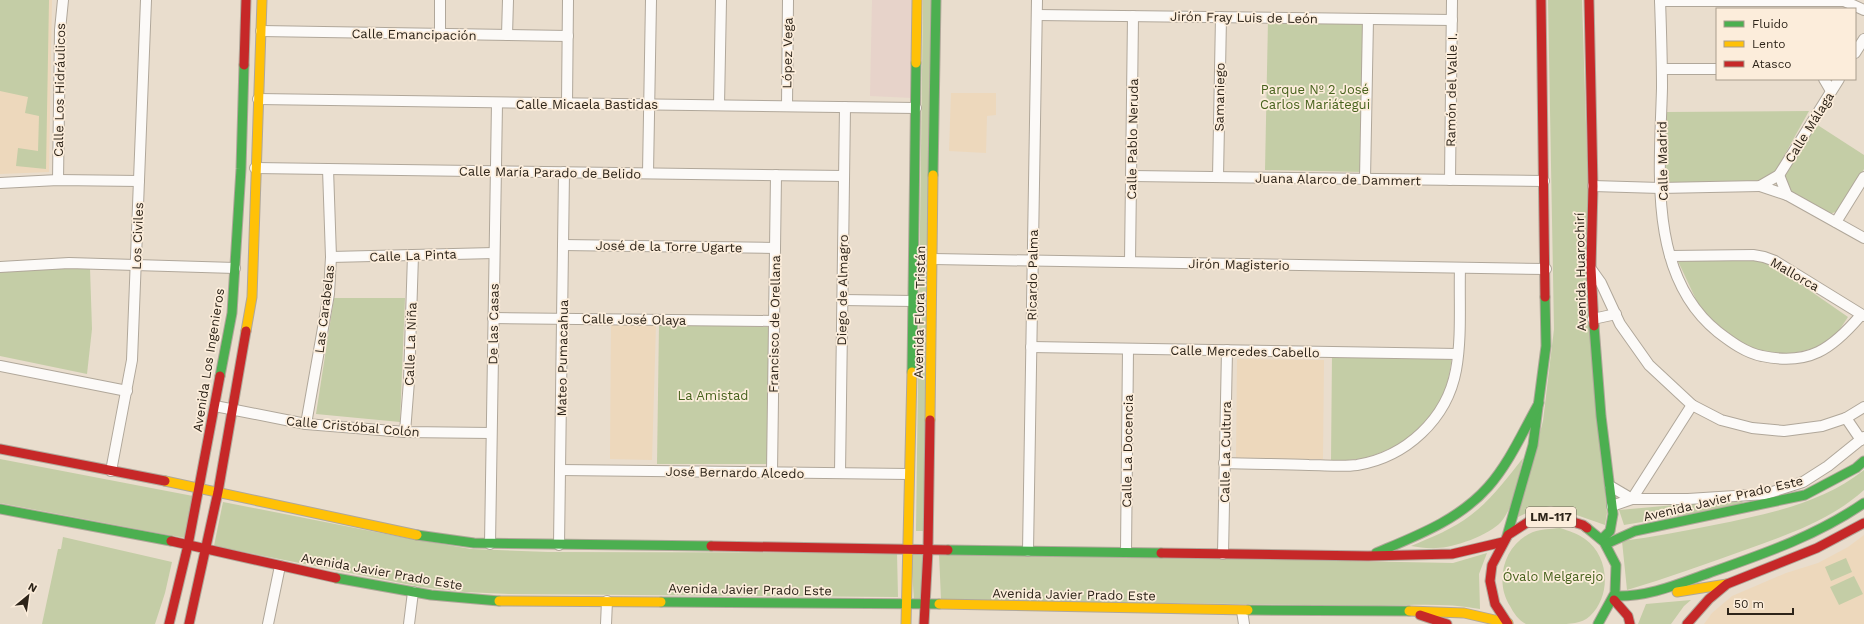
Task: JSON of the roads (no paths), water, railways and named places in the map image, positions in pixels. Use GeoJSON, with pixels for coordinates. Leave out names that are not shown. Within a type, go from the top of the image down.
{"type":"FeatureCollection","features":[{"type":"Feature","properties":{"kind":"main road","name":"Avenida Los Ingenieros"},"geometry":{"type":"LineString","coordinates":[[169,624],[188,545],[232,313],[241,169],[246,0]]}},
{"type":"Feature","properties":{"kind":"main road"},"geometry":{"type":"LineString","coordinates":[[189,624],[196,598],[218,492],[252,297],[262,0]]}},
{"type":"Feature","properties":{"kind":"main road","name":"Avenida Flora Tristán"},"geometry":{"type":"LineString","coordinates":[[906,624],[914,301],[917,0]]}},
{"type":"Feature","properties":{"kind":"main road","name":"Avenida Flora Tristán"},"geometry":{"type":"LineString","coordinates":[[924,624],[928,550],[936,0]]}},
{"type":"Feature","properties":{"kind":"main road"},"geometry":{"type":"LineString","coordinates":[[0,449],[199,488],[431,538],[490,544],[1368,556],[1452,554],[1505,539],[1526,474],[1533,445],[1546,346],[1541,0]]}},
{"type":"Feature","properties":{"kind":"main road","name":"Avenida Huarochirí"},"geometry":{"type":"LineString","coordinates":[[1589,0],[1593,186],[1591,268],[1593,319],[1601,416],[1612,506],[1612,523],[1604,542]]}},
{"type":"Feature","properties":{"kind":"main road"},"geometry":{"type":"LineString","coordinates":[[1368,556],[1421,534],[1451,518],[1478,496],[1499,472],[1539,403]]}},
{"type":"Feature","properties":{"kind":"main road","name":"Avenida Javier Prado Este"},"geometry":{"type":"LineString","coordinates":[[1604,542],[1634,531],[1805,495],[1856,468],[1864,461]]}},
{"type":"Feature","properties":{"kind":"main road"},"geometry":{"type":"LineString","coordinates":[[1766,494],[1805,495]]}},
{"type":"Feature","properties":{"kind":"main road"},"geometry":{"type":"LineString","coordinates":[[1614,598],[1654,592],[1742,561],[1804,537],[1833,523],[1864,503]]}},
{"type":"Feature","properties":{"kind":"main road","name":"Avenida Javier Prado Este"},"geometry":{"type":"LineString","coordinates":[[0,508],[188,545],[280,566],[413,592],[488,600],[925,604],[1450,612],[1508,624]]}},
{"type":"Feature","properties":{"kind":"main road","name":"LM-117"},"geometry":{"type":"LineString","coordinates":[[1508,624],[1496,605],[1490,584],[1491,569],[1495,555],[1505,539],[1519,526],[1532,520],[1547,517],[1562,517],[1577,521],[1590,528],[1604,542],[1612,556],[1616,568],[1617,580],[1614,598],[1607,614],[1598,624]]}},
{"type":"Feature","properties":{"kind":"main road"},"geometry":{"type":"LineString","coordinates":[[1654,592],[1677,592],[1727,584],[1817,548],[1864,523]]}},
{"type":"Feature","properties":{"kind":"main road"},"geometry":{"type":"LineString","coordinates":[[1687,624],[1709,599],[1727,584]]}},
{"type":"Feature","properties":{"kind":"main road"},"geometry":{"type":"LineString","coordinates":[[1614,598],[1628,616],[1630,624]]}},
{"type":"Feature","properties":{"kind":"main road"},"geometry":{"type":"LineString","coordinates":[[1389,612],[1416,614],[1447,624]]}},
{"type":"Feature","properties":{"kind":"street","name":"Calle Los Hidráulicos"},"geometry":{"type":"LineString","coordinates":[[58,180],[60,30],[63,0]]}},
{"type":"Feature","properties":{"kind":"street","name":"Los Civiles"},"geometry":{"type":"LineString","coordinates":[[111,471],[132,360],[146,0]]}},
{"type":"Feature","properties":{"kind":"street"},"geometry":{"type":"LineString","coordinates":[[440,0],[440,34]]}},
{"type":"Feature","properties":{"kind":"street"},"geometry":{"type":"LineString","coordinates":[[507,35],[508,0]]}},
{"type":"Feature","properties":{"kind":"street"},"geometry":{"type":"LineString","coordinates":[[567,104],[568,0]]}},
{"type":"Feature","properties":{"kind":"street"},"geometry":{"type":"LineString","coordinates":[[648,173],[651,0]]}},
{"type":"Feature","properties":{"kind":"street"},"geometry":{"type":"LineString","coordinates":[[719,105],[721,0]]}},
{"type":"Feature","properties":{"kind":"street","name":"López Vega"},"geometry":{"type":"LineString","coordinates":[[787,106],[788,0]]}},
{"type":"Feature","properties":{"kind":"street","name":"Ricardo Palma"},"geometry":{"type":"LineString","coordinates":[[1028,551],[1037,0]]}},
{"type":"Feature","properties":{"kind":"street","name":"Ramón del Valle I."},"geometry":{"type":"LineString","coordinates":[[1450,180],[1452,0]]}},
{"type":"Feature","properties":{"kind":"street"},"geometry":{"type":"LineString","coordinates":[[1660,0],[1844,1],[1864,10]]}},
{"type":"Feature","properties":{"kind":"street","name":"Calle Madrid"},"geometry":{"type":"LineString","coordinates":[[1660,0],[1662,69],[1660,188],[1666,238],[1670,256],[1677,278],[1690,302],[1705,321],[1730,341],[1754,354],[1778,359],[1802,357],[1824,350],[1844,335],[1863,316]]}},
{"type":"Feature","properties":{"kind":"street","name":"Jirón Fray Luis de León"},"geometry":{"type":"LineString","coordinates":[[1037,15],[1452,20]]}},
{"type":"Feature","properties":{"kind":"street","name":"Calle Pablo Neruda"},"geometry":{"type":"LineString","coordinates":[[1130,262],[1133,16]]}},
{"type":"Feature","properties":{"kind":"street","name":"Samaniego"},"geometry":{"type":"LineString","coordinates":[[1218,177],[1221,17]]}},
{"type":"Feature","properties":{"kind":"street"},"geometry":{"type":"LineString","coordinates":[[1365,179],[1368,19]]}},
{"type":"Feature","properties":{"kind":"street","name":"Calle Emancipación"},"geometry":{"type":"LineString","coordinates":[[261,31],[568,36]]}},
{"type":"Feature","properties":{"kind":"street"},"geometry":{"type":"LineString","coordinates":[[1856,51],[1864,39]]}},
{"type":"Feature","properties":{"kind":"street"},"geometry":{"type":"LineString","coordinates":[[1662,69],[1716,69]]}},
{"type":"Feature","properties":{"kind":"street"},"geometry":{"type":"LineString","coordinates":[[1825,80],[1831,92]]}},
{"type":"Feature","properties":{"kind":"street","name":"Calle Málaga"},"geometry":{"type":"LineString","coordinates":[[1779,175],[1838,80]]}},
{"type":"Feature","properties":{"kind":"street","name":"Calle Micaela Bastidas"},"geometry":{"type":"LineString","coordinates":[[258,99],[916,108]]}},
{"type":"Feature","properties":{"kind":"street","name":"De las Casas"},"geometry":{"type":"LineString","coordinates":[[490,544],[497,103]]}},
{"type":"Feature","properties":{"kind":"street","name":"Diego de Almagro"},"geometry":{"type":"LineString","coordinates":[[840,473],[845,107]]}},
{"type":"Feature","properties":{"kind":"street","name":"Calle María Parado de Belido"},"geometry":{"type":"LineString","coordinates":[[256,168],[844,176]]}},
{"type":"Feature","properties":{"kind":"street","name":"Las Carabelas"},"geometry":{"type":"LineString","coordinates":[[306,424],[329,294],[331,257],[328,169]]}},
{"type":"Feature","properties":{"kind":"street","name":"Mateo Pumacahua"},"geometry":{"type":"LineString","coordinates":[[559,545],[564,172]]}},
{"type":"Feature","properties":{"kind":"street","name":"Francisco de Orellana"},"geometry":{"type":"LineString","coordinates":[[772,472],[776,175]]}},
{"type":"Feature","properties":{"kind":"street"},"geometry":{"type":"LineString","coordinates":[[1760,186],[1779,175],[1787,195]]}},
{"type":"Feature","properties":{"kind":"street","name":"Juana Alarco de Dammert"},"geometry":{"type":"LineString","coordinates":[[1131,176],[1544,181]]}},
{"type":"Feature","properties":{"kind":"street"},"geometry":{"type":"LineString","coordinates":[[1836,222],[1864,177]]}},
{"type":"Feature","properties":{"kind":"street"},"geometry":{"type":"LineString","coordinates":[[0,183],[58,180],[139,181]]}},
{"type":"Feature","properties":{"kind":"street"},"geometry":{"type":"LineString","coordinates":[[1593,186],[1660,188],[1760,186],[1787,195],[1864,238]]}},
{"type":"Feature","properties":{"kind":"street","name":"José de la Torre Ugarte"},"geometry":{"type":"LineString","coordinates":[[563,245],[775,248]]}},
{"type":"Feature","properties":{"kind":"street","name":"Calle La Pinta"},"geometry":{"type":"LineString","coordinates":[[331,257],[494,253]]}},
{"type":"Feature","properties":{"kind":"street","name":"Calle La Niña"},"geometry":{"type":"LineString","coordinates":[[405,432],[409,381],[414,255]]}},
{"type":"Feature","properties":{"kind":"street","name":"Mallorca"},"geometry":{"type":"LineString","coordinates":[[1670,256],[1753,255],[1764,257],[1775,261],[1863,316]]}},
{"type":"Feature","properties":{"kind":"street","name":"Jirón Magisterio"},"geometry":{"type":"LineString","coordinates":[[932,259],[1546,269]]}},
{"type":"Feature","properties":{"kind":"street"},"geometry":{"type":"LineString","coordinates":[[0,267],[63,263],[235,268]]}},
{"type":"Feature","properties":{"kind":"street"},"geometry":{"type":"LineString","coordinates":[[1224,463],[1347,466],[1368,463],[1394,453],[1417,438],[1436,417],[1451,388],[1458,354],[1460,268]]}},
{"type":"Feature","properties":{"kind":"street"},"geometry":{"type":"LineString","coordinates":[[1591,268],[1620,324],[1649,364],[1692,405],[1721,420],[1752,428],[1777,431],[1822,426],[1846,418],[1864,407]]}},
{"type":"Feature","properties":{"kind":"street"},"geometry":{"type":"LineString","coordinates":[[842,300],[914,301]]}},
{"type":"Feature","properties":{"kind":"street"},"geometry":{"type":"LineString","coordinates":[[1593,319],[1616,314]]}},
{"type":"Feature","properties":{"kind":"street","name":"Calle José Olaya"},"geometry":{"type":"LineString","coordinates":[[493,318],[774,321]]}},
{"type":"Feature","properties":{"kind":"street","name":"Calle Mercedes Cabello"},"geometry":{"type":"LineString","coordinates":[[1031,347],[1458,354]]}},
{"type":"Feature","properties":{"kind":"street","name":"Calle La Docencia"},"geometry":{"type":"LineString","coordinates":[[1126,552],[1128,348]]}},
{"type":"Feature","properties":{"kind":"street","name":"Calle La Cultura"},"geometry":{"type":"LineString","coordinates":[[1223,554],[1226,350]]}},
{"type":"Feature","properties":{"kind":"street"},"geometry":{"type":"LineString","coordinates":[[0,366],[127,391]]}},
{"type":"Feature","properties":{"kind":"street"},"geometry":{"type":"LineString","coordinates":[[1632,499],[1692,405]]}},
{"type":"Feature","properties":{"kind":"street","name":"Calle Cristóbal Colón"},"geometry":{"type":"LineString","coordinates":[[215,406],[306,424],[405,432],[491,433]]}},
{"type":"Feature","properties":{"kind":"street"},"geometry":{"type":"LineString","coordinates":[[1612,506],[1632,499],[1688,499],[1766,494],[1803,482],[1862,439],[1846,418]]}},
{"type":"Feature","properties":{"kind":"street","name":"José Bernardo Alcedo"},"geometry":{"type":"LineString","coordinates":[[560,470],[909,474]]}},
{"type":"Feature","properties":{"kind":"street"},"geometry":{"type":"LineString","coordinates":[[1610,486],[1632,499]]}},
{"type":"Feature","properties":{"kind":"street"},"geometry":{"type":"LineString","coordinates":[[268,624],[280,566]]}},
{"type":"Feature","properties":{"kind":"street"},"geometry":{"type":"LineString","coordinates":[[409,624],[413,592]]}},
{"type":"Feature","properties":{"kind":"street"},"geometry":{"type":"LineString","coordinates":[[606,624],[607,601]]}},
{"type":"Feature","properties":{"kind":"street"},"geometry":{"type":"LineString","coordinates":[[1242,610],[1244,624]]}},
{"type":"Feature","properties":{"kind":"park label","name":"Parque Nº 2 José Carlos Mariátegui"},"geometry":{"type":"Point","coordinates":[1315,96]}},
{"type":"Feature","properties":{"kind":"park label","name":"La Amistad"},"geometry":{"type":"Point","coordinates":[713,395]}},
{"type":"Feature","properties":{"kind":"park label","name":"Óvalo Melgarejo"},"geometry":{"type":"Point","coordinates":[1553,576]}}]}
